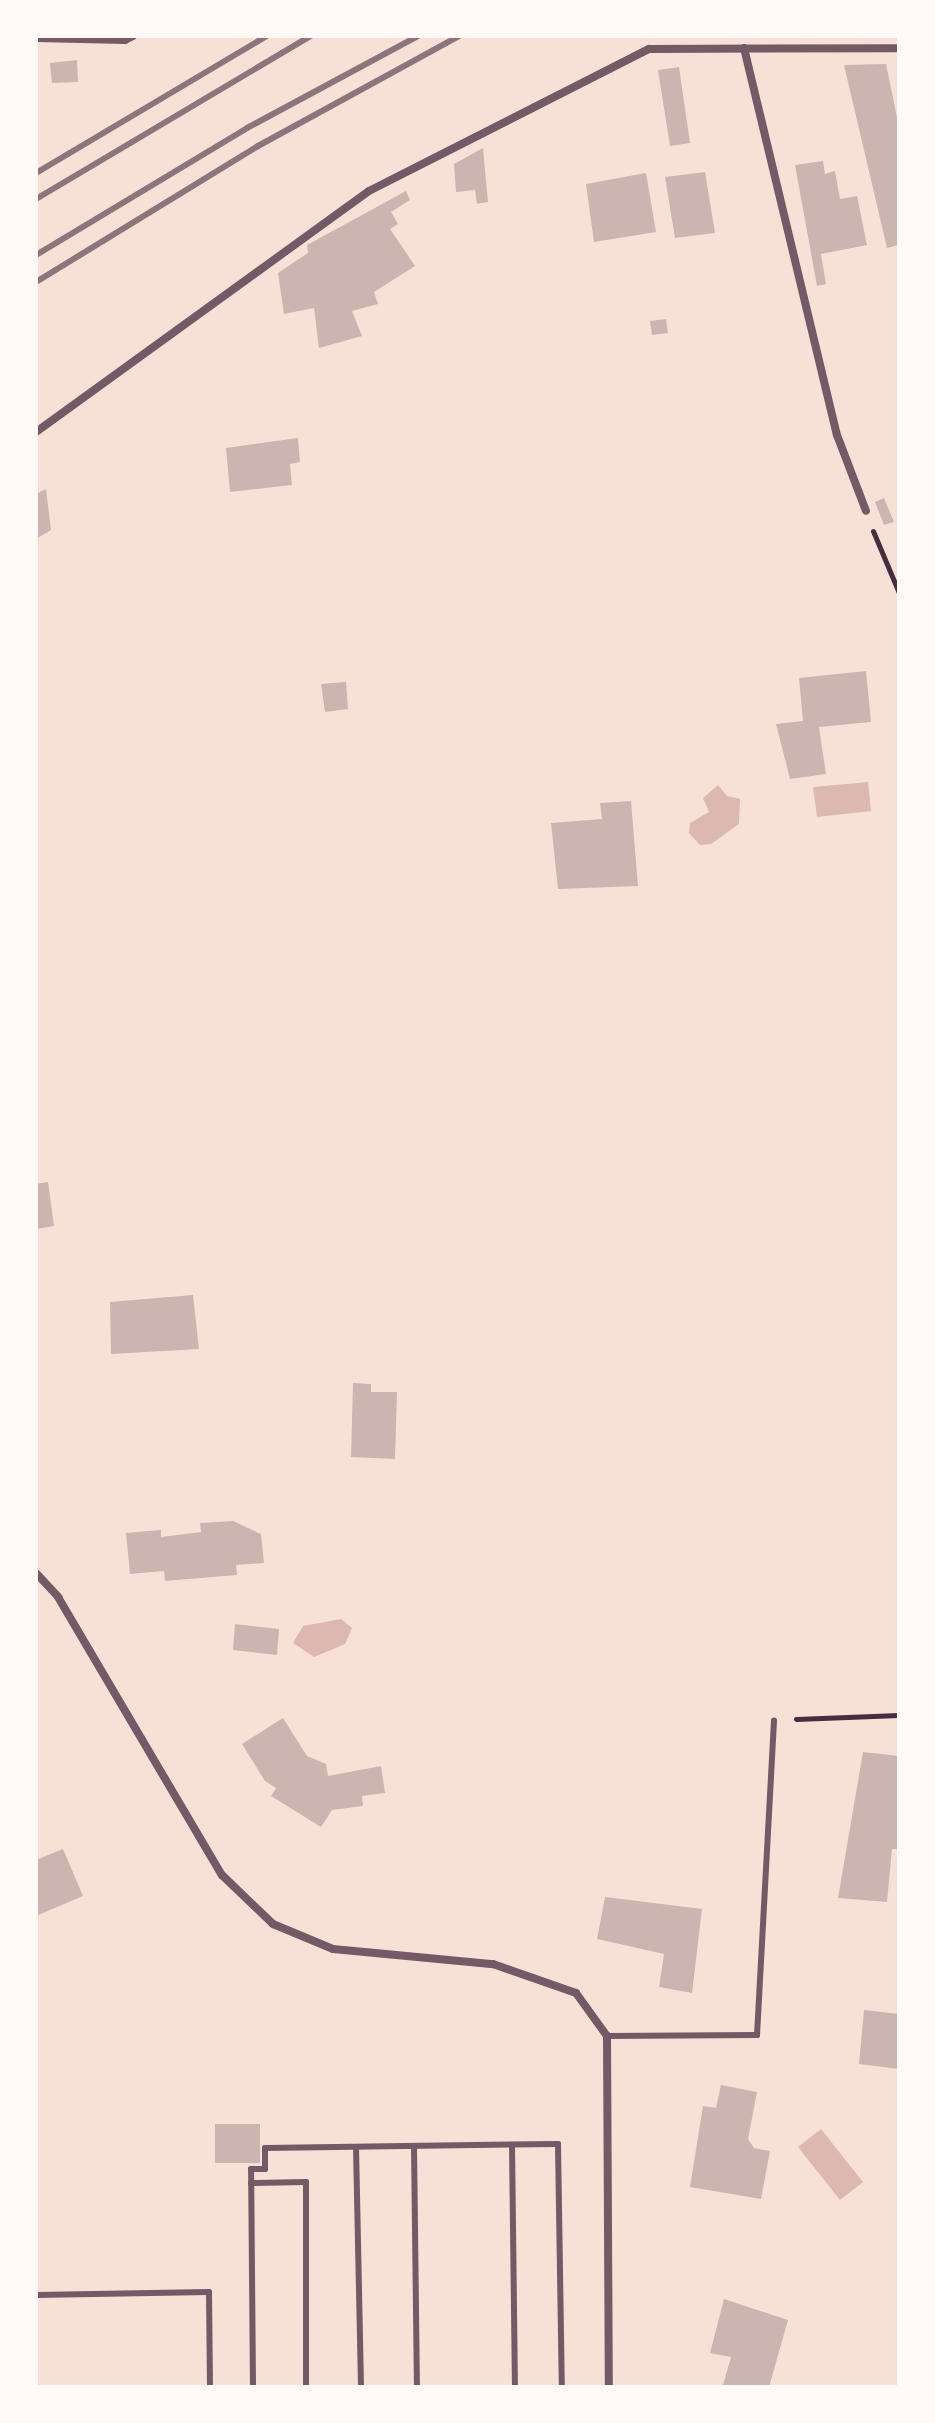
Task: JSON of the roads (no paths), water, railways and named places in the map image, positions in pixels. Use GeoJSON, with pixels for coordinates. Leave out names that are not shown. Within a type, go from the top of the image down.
{"type":"FeatureCollection","features":[{"type":"Feature","properties":{"kind":"street"},"geometry":{"type":"LineString","coordinates":[[36,38],[125,40],[133,36]]}},
{"type":"Feature","properties":{"kind":"street"},"geometry":{"type":"LineString","coordinates":[[744,48],[837,435],[866,511]]}},
{"type":"Feature","properties":{"kind":"street"},"geometry":{"type":"LineString","coordinates":[[36,432],[369,191],[649,49],[899,48]]}},
{"type":"Feature","properties":{"kind":"street"},"geometry":{"type":"LineString","coordinates":[[36,1573],[58,1597],[222,1875],[273,1924],[333,1949],[493,1964],[576,1993],[607,2036],[609,2387]]}},
{"type":"Feature","properties":{"kind":"lane"},"geometry":{"type":"LineString","coordinates":[[607,2036],[757,2035],[774,1720]]}},
{"type":"Feature","properties":{"kind":"lane"},"geometry":{"type":"LineString","coordinates":[[253,2387],[251,2169],[265,2169],[265,2148],[558,2144],[562,2387]]}},
{"type":"Feature","properties":{"kind":"lane"},"geometry":{"type":"LineString","coordinates":[[512,2145],[515,2387]]}},
{"type":"Feature","properties":{"kind":"lane"},"geometry":{"type":"LineString","coordinates":[[414,2146],[417,2387]]}},
{"type":"Feature","properties":{"kind":"lane"},"geometry":{"type":"LineString","coordinates":[[356,2147],[361,2387]]}},
{"type":"Feature","properties":{"kind":"lane"},"geometry":{"type":"LineString","coordinates":[[251,2183],[306,2182],[306,2387]]}},
{"type":"Feature","properties":{"kind":"lane"},"geometry":{"type":"LineString","coordinates":[[36,2295],[209,2292],[210,2387]]}},
{"type":"Feature","properties":{"kind":"railway"},"geometry":{"type":"LineString","coordinates":[[36,173],[267,36]]}},
{"type":"Feature","properties":{"kind":"railway"},"geometry":{"type":"LineString","coordinates":[[36,199],[311,36]]}},
{"type":"Feature","properties":{"kind":"railway"},"geometry":{"type":"LineString","coordinates":[[36,255],[247,128],[418,36]]}},
{"type":"Feature","properties":{"kind":"railway"},"geometry":{"type":"LineString","coordinates":[[36,282],[258,146],[459,36]]}}]}
